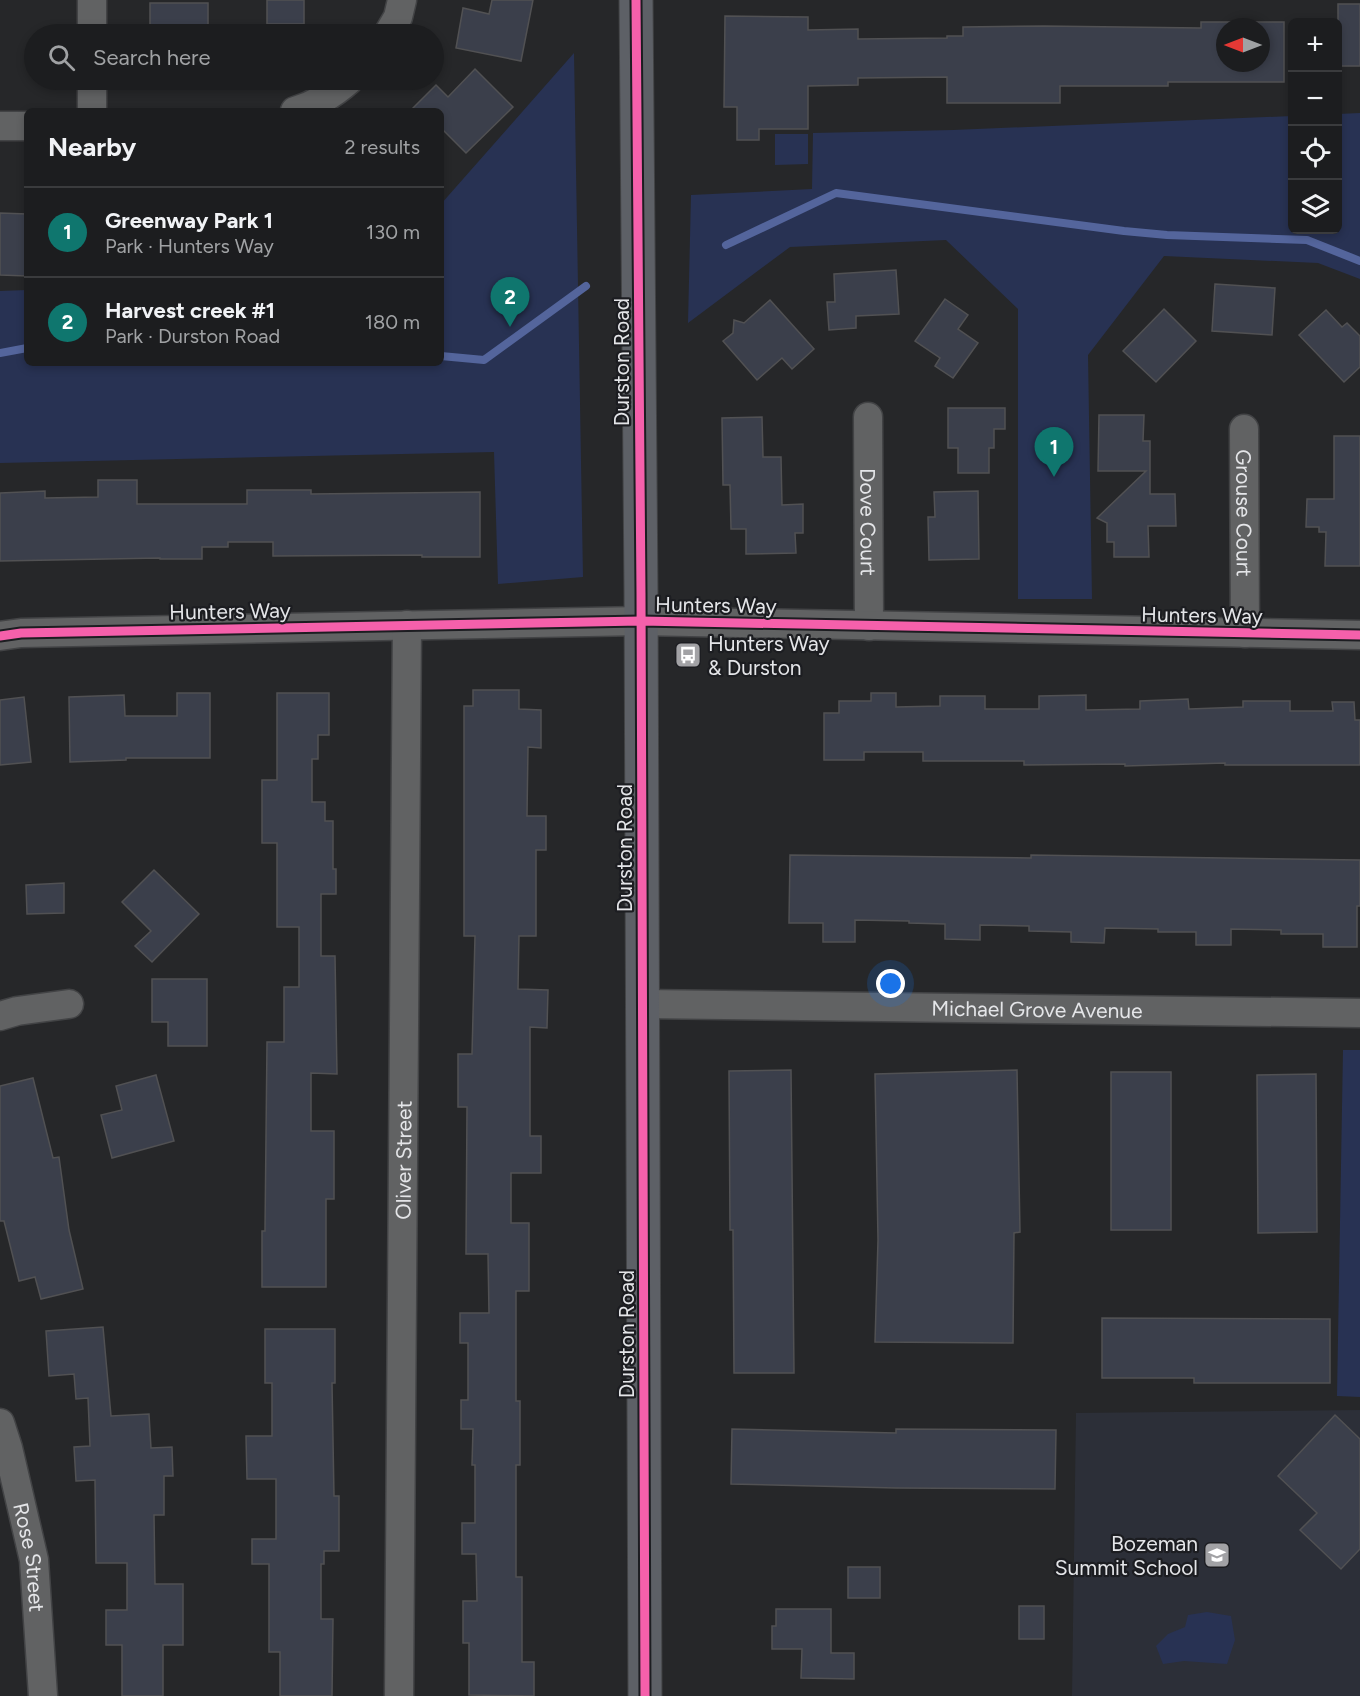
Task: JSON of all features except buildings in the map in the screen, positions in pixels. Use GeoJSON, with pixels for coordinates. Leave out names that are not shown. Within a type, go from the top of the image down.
{"type":"FeatureCollection","features":[{"type":"Feature","properties":{"kind":"main road","name":"Durston Road"},"geometry":{"type":"LineString","coordinates":[[636,0],[645,1696]]}},
{"type":"Feature","properties":{"kind":"street"},"geometry":{"type":"LineString","coordinates":[[92,0],[92,24]]}},
{"type":"Feature","properties":{"kind":"street"},"geometry":{"type":"LineString","coordinates":[[394,24],[402,0]]}},
{"type":"Feature","properties":{"kind":"street"},"geometry":{"type":"LineString","coordinates":[[92,90],[92,108]]}},
{"type":"Feature","properties":{"kind":"street"},"geometry":{"type":"LineString","coordinates":[[304,108],[335,90]]}},
{"type":"Feature","properties":{"kind":"street"},"geometry":{"type":"LineString","coordinates":[[0,126],[24,126]]}},
{"type":"Feature","properties":{"kind":"street","name":"Dove Court"},"geometry":{"type":"LineString","coordinates":[[868,417],[869,626]]}},
{"type":"Feature","properties":{"kind":"street","name":"Grouse Court"},"geometry":{"type":"LineString","coordinates":[[1244,429],[1245,633]]}},
{"type":"Feature","properties":{"kind":"street","name":"Hunters Way"},"geometry":{"type":"LineString","coordinates":[[0,636],[21,633],[641,621],[1360,635]]}},
{"type":"Feature","properties":{"kind":"street","name":"Oliver Street"},"geometry":{"type":"LineString","coordinates":[[399,1696],[406,625]]}},
{"type":"Feature","properties":{"kind":"street"},"geometry":{"type":"LineString","coordinates":[[0,1016],[16,1011],[69,1004]]}},
{"type":"Feature","properties":{"kind":"street","name":"Michael Grove Avenue"},"geometry":{"type":"LineString","coordinates":[[643,1004],[1360,1013]]}},
{"type":"Feature","properties":{"kind":"street","name":"Rose Street"},"geometry":{"type":"LineString","coordinates":[[0,1423],[34,1560],[43,1696]]}},
{"type":"Feature","properties":{"kind":"shaded area"},"geometry":{"type":"Polygon","coordinates":[[[574,53],[583,577],[498,584],[494,452],[0,463],[0,291],[24,290],[24,366],[444,366],[444,201],[574,53]]]}},
{"type":"Feature","properties":{"kind":"shaded area"},"geometry":{"type":"Polygon","coordinates":[[[1360,113],[1360,279],[1318,263],[1164,256],[1088,355],[1092,599],[1018,599],[1018,309],[946,240],[790,247],[688,323],[691,195],[812,189],[813,133],[953,130],[1288,116],[1288,234],[1342,234],[1342,114],[1360,113]]]}},
{"type":"Feature","properties":{"kind":"shaded area"},"geometry":{"type":"Polygon","coordinates":[[[775,134],[808,134],[808,164],[775,165],[775,134]]]}},
{"type":"Feature","properties":{"kind":"shaded area"},"geometry":{"type":"Polygon","coordinates":[[[1343,1050],[1360,1050],[1360,1397],[1337,1396],[1343,1050]]]}},
{"type":"Feature","properties":{"kind":"shaded area","name":"Bozeman Summit School"},"geometry":{"type":"Polygon","coordinates":[[[1360,1410],[1360,1696],[1072,1696],[1076,1413],[1360,1410]]]}},
{"type":"Feature","properties":{"kind":"shaded area"},"geometry":{"type":"Polygon","coordinates":[[[1207,1612],[1231,1616],[1235,1640],[1227,1664],[1184,1661],[1163,1664],[1156,1646],[1168,1634],[1185,1627],[1188,1615],[1207,1612]]]}},
{"type":"Feature","properties":{"kind":"waterway"},"geometry":{"type":"LineString","coordinates":[[726,245],[836,193],[1124,231],[1167,235],[1307,240],[1360,261]]}},
{"type":"Feature","properties":{"kind":"waterway"},"geometry":{"type":"LineString","coordinates":[[444,356],[484,360],[586,286]]}},
{"type":"Feature","properties":{"kind":"waterway"},"geometry":{"type":"LineString","coordinates":[[0,353],[24,349]]}},
{"type":"Feature","properties":{"kind":"cycle path"},"geometry":{"type":"LineString","coordinates":[[636,0],[641,593],[645,1696]]}},
{"type":"Feature","properties":{"kind":"cycle path"},"geometry":{"type":"LineString","coordinates":[[0,636],[21,633],[641,621],[1360,635]]}},
{"type":"Feature","properties":{"kind":"place","name":"Harvest creek #1"},"geometry":{"type":"Point","coordinates":[510,327]}},
{"type":"Feature","properties":{"kind":"place","name":"Greenway Park 1"},"geometry":{"type":"Point","coordinates":[1054,477]}},
{"type":"Feature","properties":{"kind":"place","name":"Hunters Way & Durston"},"geometry":{"type":"Point","coordinates":[688,655]}},
{"type":"Feature","properties":{"kind":"place","name":"Bozeman Summit School"},"geometry":{"type":"Point","coordinates":[1217,1555]}}]}
